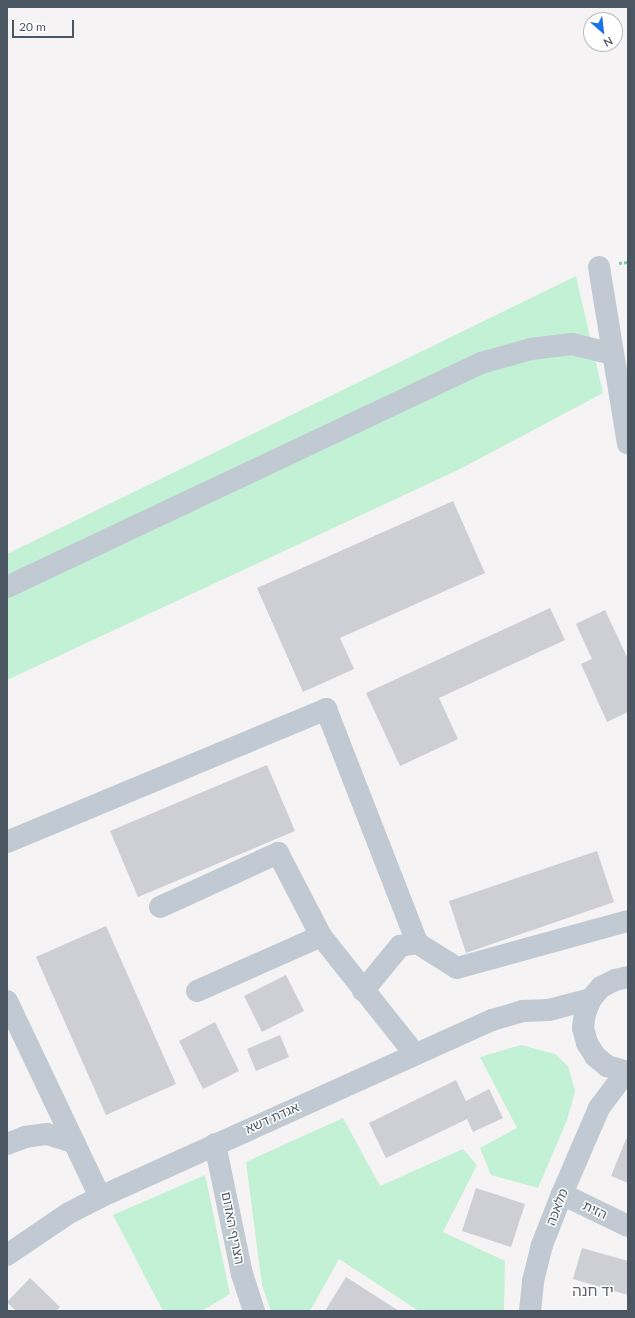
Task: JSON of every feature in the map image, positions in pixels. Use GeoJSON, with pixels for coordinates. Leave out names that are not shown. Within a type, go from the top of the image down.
{"type":"FeatureCollection","features":[{"type":"Feature","properties":{"kind":"street"},"geometry":{"type":"LineString","coordinates":[[599,267],[628,444]]}},
{"type":"Feature","properties":{"kind":"street"},"geometry":{"type":"LineString","coordinates":[[7,587],[481,363],[531,349],[572,344],[613,354]]}},
{"type":"Feature","properties":{"kind":"street"},"geometry":{"type":"LineString","coordinates":[[7,842],[326,709],[417,943],[457,968],[628,922]]}},
{"type":"Feature","properties":{"kind":"street"},"geometry":{"type":"LineString","coordinates":[[160,907],[278,853],[321,936],[415,1054]]}},
{"type":"Feature","properties":{"kind":"street"},"geometry":{"type":"LineString","coordinates":[[197,992],[321,936]]}},
{"type":"Feature","properties":{"kind":"street"},"geometry":{"type":"LineString","coordinates":[[364,991],[400,946],[417,943]]}},
{"type":"Feature","properties":{"kind":"street"},"geometry":{"type":"LineString","coordinates":[[627,1072],[607,1066],[600,1061],[587,1043],[583,1028],[585,1013],[591,999],[601,987],[615,980],[628,977]]}},
{"type":"Feature","properties":{"kind":"street","name":"אגדת דשא"},"geometry":{"type":"LineString","coordinates":[[8,1251],[69,1213],[100,1197],[492,1020],[523,1011],[549,1010],[591,999]]}},
{"type":"Feature","properties":{"kind":"street"},"geometry":{"type":"LineString","coordinates":[[7,1002],[100,1197]]}},
{"type":"Feature","properties":{"kind":"street"},"geometry":{"type":"LineString","coordinates":[[549,1010],[583,1028]]}},
{"type":"Feature","properties":{"kind":"street","name":"מלאכה"},"geometry":{"type":"LineString","coordinates":[[599,1108],[600,1061]]}},
{"type":"Feature","properties":{"kind":"street","name":"מלאכה"},"geometry":{"type":"LineString","coordinates":[[530,1311],[533,1281],[542,1245],[562,1194],[599,1108],[627,1072]]}},
{"type":"Feature","properties":{"kind":"street"},"geometry":{"type":"LineString","coordinates":[[7,1144],[25,1137],[47,1134],[74,1142]]}},
{"type":"Feature","properties":{"kind":"street","name":"הצריף האדום"},"geometry":{"type":"LineString","coordinates":[[215,1144],[242,1274],[254,1311]]}},
{"type":"Feature","properties":{"kind":"street","name":"הזית"},"geometry":{"type":"LineString","coordinates":[[562,1194],[628,1226]]}},
{"type":"Feature","properties":{"kind":"green space"},"geometry":{"type":"Polygon","coordinates":[[[576,276],[603,393],[460,469],[7,680],[7,554],[576,276]]]}},
{"type":"Feature","properties":{"kind":"green space"},"geometry":{"type":"Polygon","coordinates":[[[521,1045],[555,1054],[568,1066],[575,1091],[567,1120],[538,1188],[491,1175],[480,1148],[517,1128],[480,1057],[521,1045]]]}},
{"type":"Feature","properties":{"kind":"green space"},"geometry":{"type":"Polygon","coordinates":[[[343,1118],[380,1186],[463,1149],[477,1165],[443,1232],[505,1261],[504,1311],[419,1311],[339,1259],[310,1311],[271,1311],[262,1285],[246,1162],[343,1118]]]}},
{"type":"Feature","properties":{"kind":"green space"},"geometry":{"type":"Polygon","coordinates":[[[205,1175],[230,1294],[202,1311],[163,1311],[113,1215],[205,1175]]]}},
{"type":"Feature","properties":{"kind":"building"},"geometry":{"type":"Polygon","coordinates":[[[453,501],[485,573],[340,638],[354,669],[303,692],[257,588],[453,501]]]}},
{"type":"Feature","properties":{"kind":"building"},"geometry":{"type":"Polygon","coordinates":[[[550,608],[565,640],[439,698],[458,739],[400,766],[366,693],[550,608]]]}},
{"type":"Feature","properties":{"kind":"building"},"geometry":{"type":"Polygon","coordinates":[[[605,610],[628,659],[628,712],[607,722],[581,664],[592,659],[576,624],[605,610]]]}},
{"type":"Feature","properties":{"kind":"building"},"geometry":{"type":"Polygon","coordinates":[[[267,765],[295,831],[138,897],[110,831],[267,765]]]}},
{"type":"Feature","properties":{"kind":"building"},"geometry":{"type":"Polygon","coordinates":[[[597,851],[614,902],[466,953],[449,901],[597,851]]]}},
{"type":"Feature","properties":{"kind":"building"},"geometry":{"type":"Polygon","coordinates":[[[106,926],[176,1084],[106,1115],[36,957],[106,926]]]}},
{"type":"Feature","properties":{"kind":"building"},"geometry":{"type":"Polygon","coordinates":[[[286,975],[304,1011],[262,1032],[244,996],[286,975]]]}},
{"type":"Feature","properties":{"kind":"building"},"geometry":{"type":"Polygon","coordinates":[[[215,1022],[239,1071],[203,1089],[179,1041],[215,1022]]]}},
{"type":"Feature","properties":{"kind":"building"},"geometry":{"type":"Polygon","coordinates":[[[280,1035],[289,1057],[256,1071],[247,1049],[280,1035]]]}},
{"type":"Feature","properties":{"kind":"building"},"geometry":{"type":"Polygon","coordinates":[[[456,1080],[466,1101],[489,1089],[503,1118],[473,1132],[467,1119],[386,1158],[369,1123],[456,1080]]]}},
{"type":"Feature","properties":{"kind":"building"},"geometry":{"type":"Polygon","coordinates":[[[626,1139],[628,1139],[628,1183],[611,1176],[626,1139]]]}},
{"type":"Feature","properties":{"kind":"building"},"geometry":{"type":"Polygon","coordinates":[[[476,1188],[525,1204],[511,1247],[462,1231],[476,1188]]]}},
{"type":"Feature","properties":{"kind":"building"},"geometry":{"type":"Polygon","coordinates":[[[582,1248],[628,1261],[628,1295],[573,1279],[582,1248]]]}},
{"type":"Feature","properties":{"kind":"building"},"geometry":{"type":"Polygon","coordinates":[[[346,1277],[399,1311],[325,1311],[346,1277]]]}},
{"type":"Feature","properties":{"kind":"building"},"geometry":{"type":"Polygon","coordinates":[[[30,1278],[60,1307],[56,1311],[16,1311],[7,1302],[30,1278]]]}},
{"type":"Feature","properties":{"kind":"district","name":"יד חנה"},"geometry":{"type":"Point","coordinates":[593,1291]}}]}
